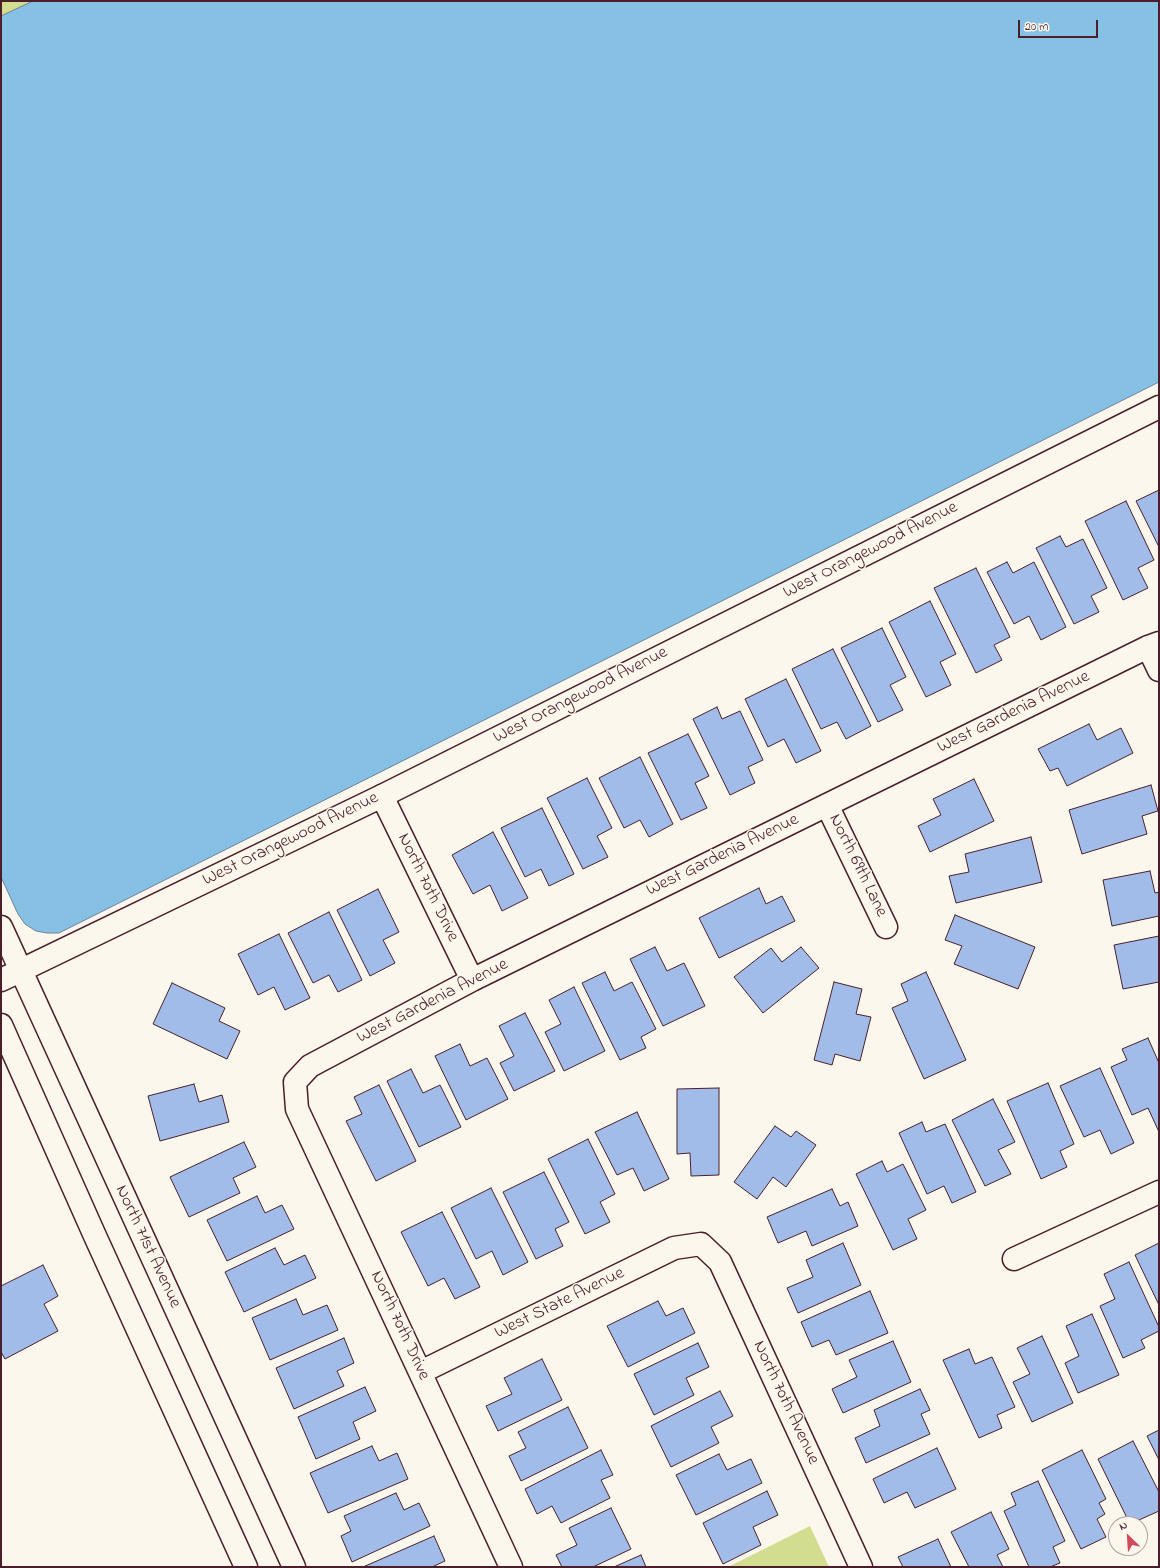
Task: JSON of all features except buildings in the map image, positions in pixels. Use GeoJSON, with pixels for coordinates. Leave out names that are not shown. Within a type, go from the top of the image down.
{"type":"FeatureCollection","features":[{"type":"Feature","properties":{"kind":"street","name":"West Orangewood Avenue"},"geometry":{"type":"LineString","coordinates":[[1,980],[382,796],[1159,407]]}},
{"type":"Feature","properties":{"kind":"street"},"geometry":{"type":"LineString","coordinates":[[1154,645],[1159,670]]}},
{"type":"Feature","properties":{"kind":"street","name":"West Gardenia Avenue"},"geometry":{"type":"LineString","coordinates":[[295,1082],[310,1066],[472,980],[1154,645]]}},
{"type":"Feature","properties":{"kind":"street","name":"North 70th Drive"},"geometry":{"type":"LineString","coordinates":[[382,796],[472,980]]}},
{"type":"Feature","properties":{"kind":"street","name":"North 69th Lane"},"geometry":{"type":"LineString","coordinates":[[827,805],[886,927]]}},
{"type":"Feature","properties":{"kind":"street","name":"North 71st Avenue"},"geometry":{"type":"LineString","coordinates":[[1,927],[294,1567]]}},
{"type":"Feature","properties":{"kind":"street"},"geometry":{"type":"LineString","coordinates":[[1,1025],[95,1236],[246,1567]]}},
{"type":"Feature","properties":{"kind":"street","name":"North 70th Drive"},"geometry":{"type":"LineString","coordinates":[[295,1082],[297,1109],[511,1567]]}},
{"type":"Feature","properties":{"kind":"street"},"geometry":{"type":"LineString","coordinates":[[1014,1259],[1159,1192]]}},
{"type":"Feature","properties":{"kind":"street","name":"West State Avenue"},"geometry":{"type":"LineString","coordinates":[[421,1372],[674,1248],[701,1244]]}},
{"type":"Feature","properties":{"kind":"street","name":"North 70th Avenue"},"geometry":{"type":"LineString","coordinates":[[701,1244],[720,1262],[861,1567]]}},
{"type":"Feature","properties":{"kind":"green space"},"geometry":{"type":"Polygon","coordinates":[[[1,1],[33,1],[1,16],[1,1]]]}},
{"type":"Feature","properties":{"kind":"green space"},"geometry":{"type":"Polygon","coordinates":[[[810,1526],[829,1567],[728,1567],[810,1526]]]}},
{"type":"Feature","properties":{"kind":"water"},"geometry":{"type":"Polygon","coordinates":[[[33,1],[1159,1],[1159,382],[59,933],[36,931],[25,924],[18,914],[1,877],[1,16],[33,1]]]}}]}
